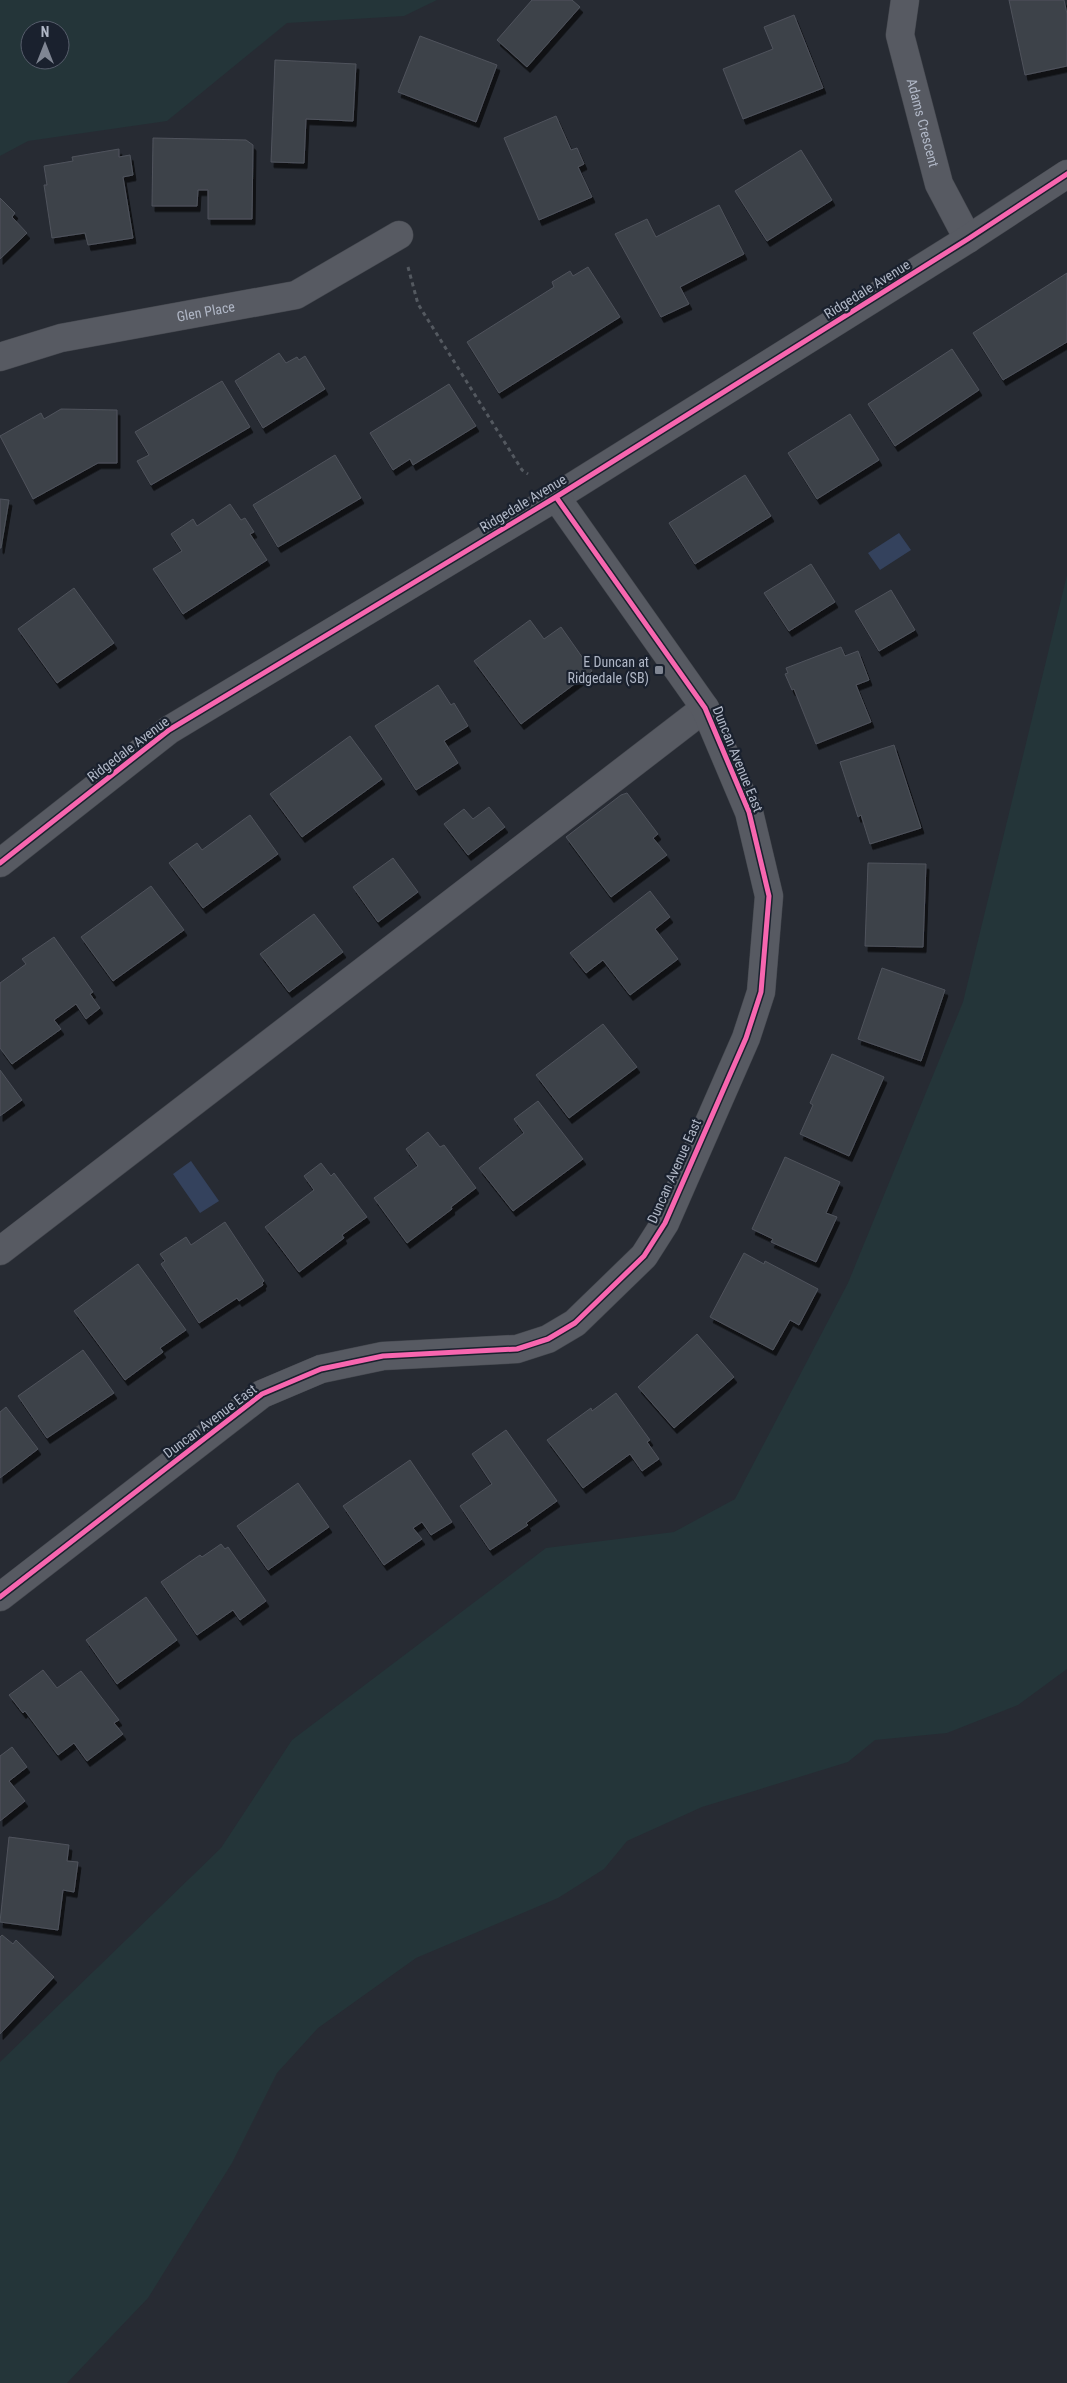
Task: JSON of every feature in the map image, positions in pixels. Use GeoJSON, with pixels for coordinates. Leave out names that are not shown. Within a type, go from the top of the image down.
{"type":"FeatureCollection","features":[{"type":"Feature","properties":{"kind":"street","name":"Adams Crescent"},"geometry":{"type":"LineString","coordinates":[[905,0],[900,35],[938,184],[968,239]]}},
{"type":"Feature","properties":{"kind":"street","name":"Ridgedale Avenue"},"geometry":{"type":"LineString","coordinates":[[0,863],[169,730],[556,497],[968,239],[1067,174]]}},
{"type":"Feature","properties":{"kind":"street","name":"Glen Place"},"geometry":{"type":"LineString","coordinates":[[0,356],[61,338],[296,296],[399,235]]}},
{"type":"Feature","properties":{"kind":"street","name":"Duncan Avenue East"},"geometry":{"type":"LineString","coordinates":[[0,1597],[262,1394],[321,1369],[383,1356],[517,1349],[548,1338],[575,1324],[644,1256],[665,1223],[746,1038],[761,992],[769,896],[749,812],[706,708],[556,497]]}},
{"type":"Feature","properties":{"kind":"street"},"geometry":{"type":"LineString","coordinates":[[0,1251],[706,708]]}},
{"type":"Feature","properties":{"kind":"path"},"geometry":{"type":"LineString","coordinates":[[399,235],[418,304],[522,470],[556,497]]}},
{"type":"Feature","properties":{"kind":"shaded area"},"geometry":{"type":"Polygon","coordinates":[[[0,0],[437,0],[404,16],[287,23],[167,121],[28,141],[0,156],[0,0]]]}},
{"type":"Feature","properties":{"kind":"shaded area"},"geometry":{"type":"Polygon","coordinates":[[[1067,575],[1067,1669],[1018,1705],[947,1733],[875,1740],[848,1762],[702,1807],[627,1841],[604,1869],[558,1898],[416,1958],[318,2028],[277,2073],[232,2163],[148,2298],[67,2383],[0,2383],[0,2062],[221,1848],[292,1740],[546,1548],[674,1532],[735,1499],[848,1283],[963,1002],[1067,575]]]}},
{"type":"Feature","properties":{"kind":"water"},"geometry":{"type":"Polygon","coordinates":[[[899,533],[911,550],[880,570],[868,553],[899,533]]]}},
{"type":"Feature","properties":{"kind":"water"},"geometry":{"type":"Polygon","coordinates":[[[191,1161],[219,1201],[200,1213],[173,1174],[191,1161]]]}},
{"type":"Feature","properties":{"kind":"building"},"geometry":{"type":"Polygon","coordinates":[[[532,0],[572,0],[580,7],[527,67],[497,40],[532,0]]]}},
{"type":"Feature","properties":{"kind":"building"},"geometry":{"type":"Polygon","coordinates":[[[1009,0],[1064,0],[1067,14],[1067,66],[1025,75],[1009,0]]]}},
{"type":"Feature","properties":{"kind":"building"},"geometry":{"type":"Polygon","coordinates":[[[794,15],[823,88],[743,119],[723,69],[773,49],[764,27],[794,15]]]}},
{"type":"Feature","properties":{"kind":"building"},"geometry":{"type":"Polygon","coordinates":[[[420,36],[497,65],[476,122],[398,92],[420,36]]]}},
{"type":"Feature","properties":{"kind":"building"},"geometry":{"type":"Polygon","coordinates":[[[275,60],[356,64],[353,121],[306,119],[304,163],[271,162],[275,60]]]}},
{"type":"Feature","properties":{"kind":"building"},"geometry":{"type":"Polygon","coordinates":[[[556,116],[571,150],[577,148],[584,164],[578,167],[592,197],[539,220],[504,138],[556,116]]]}},
{"type":"Feature","properties":{"kind":"building"},"geometry":{"type":"Polygon","coordinates":[[[153,138],[246,140],[253,145],[252,219],[208,219],[208,190],[198,190],[197,206],[152,206],[153,138]]]}},
{"type":"Feature","properties":{"kind":"building"},"geometry":{"type":"Polygon","coordinates":[[[119,149],[119,157],[130,155],[133,175],[123,177],[133,238],[88,245],[85,233],[52,238],[44,185],[47,185],[44,166],[73,161],[72,157],[119,149]]]}},
{"type":"Feature","properties":{"kind":"building"},"geometry":{"type":"Polygon","coordinates":[[[801,150],[832,200],[767,241],[735,191],[801,150]]]}},
{"type":"Feature","properties":{"kind":"building"},"geometry":{"type":"Polygon","coordinates":[[[0,198],[15,213],[12,217],[27,233],[0,259],[0,198]]]}},
{"type":"Feature","properties":{"kind":"building"},"geometry":{"type":"Polygon","coordinates":[[[719,205],[744,254],[680,287],[689,304],[661,317],[615,234],[647,219],[656,237],[719,205]]]}},
{"type":"Feature","properties":{"kind":"building"},"geometry":{"type":"Polygon","coordinates":[[[588,267],[620,317],[499,393],[467,342],[554,287],[552,282],[570,271],[573,276],[588,267]]]}},
{"type":"Feature","properties":{"kind":"building"},"geometry":{"type":"Polygon","coordinates":[[[1067,273],[1067,342],[1003,380],[973,333],[1067,273]]]}},
{"type":"Feature","properties":{"kind":"building"},"geometry":{"type":"Polygon","coordinates":[[[952,349],[979,390],[895,446],[868,404],[952,349]]]}},
{"type":"Feature","properties":{"kind":"building"},"geometry":{"type":"Polygon","coordinates":[[[279,353],[286,363],[297,357],[299,360],[305,356],[325,389],[263,428],[235,381],[279,353]]]}},
{"type":"Feature","properties":{"kind":"building"},"geometry":{"type":"Polygon","coordinates":[[[222,381],[250,427],[151,485],[137,461],[149,455],[135,432],[222,381]]]}},
{"type":"Feature","properties":{"kind":"building"},"geometry":{"type":"Polygon","coordinates":[[[449,384],[476,426],[413,465],[410,459],[393,470],[370,433],[449,384]]]}},
{"type":"Feature","properties":{"kind":"building"},"geometry":{"type":"Polygon","coordinates":[[[61,409],[117,410],[117,463],[98,463],[33,499],[0,436],[41,413],[44,419],[61,409]]]}},
{"type":"Feature","properties":{"kind":"building"},"geometry":{"type":"Polygon","coordinates":[[[850,414],[879,460],[817,499],[788,453],[850,414]]]}},
{"type":"Feature","properties":{"kind":"building"},"geometry":{"type":"Polygon","coordinates":[[[335,455],[361,498],[278,547],[253,505],[335,455]]]}},
{"type":"Feature","properties":{"kind":"building"},"geometry":{"type":"Polygon","coordinates":[[[745,475],[771,516],[695,564],[669,523],[745,475]]]}},
{"type":"Feature","properties":{"kind":"building"},"geometry":{"type":"Polygon","coordinates":[[[0,499],[9,500],[1,548],[0,548],[0,499]]]}},
{"type":"Feature","properties":{"kind":"building"},"geometry":{"type":"Polygon","coordinates":[[[230,504],[241,520],[245,518],[254,532],[250,534],[267,560],[183,614],[153,569],[182,551],[171,534],[193,519],[197,526],[230,504]]]}},
{"type":"Feature","properties":{"kind":"building"},"geometry":{"type":"Polygon","coordinates":[[[811,564],[835,602],[789,631],[764,593],[811,564]]]}},
{"type":"Feature","properties":{"kind":"building"},"geometry":{"type":"Polygon","coordinates":[[[74,588],[114,643],[57,683],[18,629],[74,588]]]}},
{"type":"Feature","properties":{"kind":"building"},"geometry":{"type":"Polygon","coordinates":[[[891,590],[915,630],[879,651],[855,611],[891,590]]]}},
{"type":"Feature","properties":{"kind":"building"},"geometry":{"type":"Polygon","coordinates":[[[530,620],[544,639],[561,627],[592,671],[521,724],[474,661],[530,620]]]}},
{"type":"Feature","properties":{"kind":"building"},"geometry":{"type":"Polygon","coordinates":[[[841,647],[845,656],[858,651],[869,680],[856,685],[871,722],[816,744],[794,689],[792,690],[785,674],[788,673],[786,668],[841,647]]]}},
{"type":"Feature","properties":{"kind":"building"},"geometry":{"type":"Polygon","coordinates":[[[438,685],[451,705],[454,703],[468,726],[444,741],[458,763],[416,790],[375,726],[438,685]]]}},
{"type":"Feature","properties":{"kind":"building"},"geometry":{"type":"Polygon","coordinates":[[[350,736],[382,779],[302,837],[270,794],[350,736]]]}},
{"type":"Feature","properties":{"kind":"building"},"geometry":{"type":"Polygon","coordinates":[[[894,745],[921,828],[870,844],[861,815],[858,817],[840,762],[894,745]]]}},
{"type":"Feature","properties":{"kind":"building"},"geometry":{"type":"Polygon","coordinates":[[[627,793],[658,834],[653,838],[667,855],[611,897],[566,837],[621,795],[627,793]]]}},
{"type":"Feature","properties":{"kind":"building"},"geometry":{"type":"Polygon","coordinates":[[[489,807],[505,827],[468,855],[444,824],[464,809],[473,819],[489,807]]]}},
{"type":"Feature","properties":{"kind":"building"},"geometry":{"type":"Polygon","coordinates":[[[250,815],[278,854],[203,908],[169,863],[197,843],[202,850],[250,815]]]}},
{"type":"Feature","properties":{"kind":"building"},"geometry":{"type":"Polygon","coordinates":[[[393,858],[418,892],[378,922],[353,887],[393,858]]]}},
{"type":"Feature","properties":{"kind":"building"},"geometry":{"type":"Polygon","coordinates":[[[868,863],[926,864],[923,947],[865,946],[868,863]]]}},
{"type":"Feature","properties":{"kind":"building"},"geometry":{"type":"Polygon","coordinates":[[[151,886],[184,930],[113,981],[81,937],[151,886]]]}},
{"type":"Feature","properties":{"kind":"building"},"geometry":{"type":"Polygon","coordinates":[[[650,891],[670,917],[655,929],[678,959],[630,995],[603,960],[586,973],[570,953],[650,891]]]}},
{"type":"Feature","properties":{"kind":"building"},"geometry":{"type":"Polygon","coordinates":[[[314,914],[343,952],[289,992],[260,954],[314,914]]]}},
{"type":"Feature","properties":{"kind":"building"},"geometry":{"type":"Polygon","coordinates":[[[54,937],[93,992],[90,994],[100,1008],[86,1019],[76,1004],[54,1020],[61,1029],[12,1064],[0,1048],[0,983],[26,964],[22,959],[54,937]]]}},
{"type":"Feature","properties":{"kind":"building"},"geometry":{"type":"Polygon","coordinates":[[[882,968],[945,990],[921,1061],[858,1039],[882,968]]]}},
{"type":"Feature","properties":{"kind":"building"},"geometry":{"type":"Polygon","coordinates":[[[603,1024],[637,1067],[569,1118],[536,1075],[603,1024]]]}},
{"type":"Feature","properties":{"kind":"building"},"geometry":{"type":"Polygon","coordinates":[[[832,1054],[884,1077],[849,1156],[800,1134],[813,1105],[810,1103],[832,1054]]]}},
{"type":"Feature","properties":{"kind":"building"},"geometry":{"type":"Polygon","coordinates":[[[0,1070],[22,1100],[0,1116],[0,1070]]]}},
{"type":"Feature","properties":{"kind":"building"},"geometry":{"type":"Polygon","coordinates":[[[538,1101],[583,1159],[513,1211],[479,1168],[524,1133],[514,1119],[538,1101]]]}},
{"type":"Feature","properties":{"kind":"building"},"geometry":{"type":"Polygon","coordinates":[[[428,1132],[440,1147],[444,1145],[476,1188],[407,1243],[374,1198],[418,1166],[406,1149],[428,1132]]]}},
{"type":"Feature","properties":{"kind":"building"},"geometry":{"type":"Polygon","coordinates":[[[785,1157],[840,1182],[826,1213],[837,1217],[816,1262],[771,1242],[773,1239],[752,1229],[785,1157]]]}},
{"type":"Feature","properties":{"kind":"building"},"geometry":{"type":"Polygon","coordinates":[[[321,1163],[331,1176],[334,1173],[367,1217],[342,1235],[344,1238],[299,1272],[265,1227],[314,1190],[304,1176],[321,1163]]]}},
{"type":"Feature","properties":{"kind":"building"},"geometry":{"type":"Polygon","coordinates":[[[225,1222],[264,1281],[263,1285],[239,1301],[237,1298],[199,1323],[161,1264],[165,1261],[160,1254],[186,1237],[191,1245],[225,1222]]]}},
{"type":"Feature","properties":{"kind":"building"},"geometry":{"type":"Polygon","coordinates":[[[744,1253],[764,1264],[765,1261],[818,1289],[799,1325],[790,1320],[773,1350],[710,1317],[744,1253]]]}},
{"type":"Feature","properties":{"kind":"building"},"geometry":{"type":"Polygon","coordinates":[[[138,1264],[186,1330],[160,1348],[163,1352],[125,1380],[74,1311],[138,1264]]]}},
{"type":"Feature","properties":{"kind":"building"},"geometry":{"type":"Polygon","coordinates":[[[697,1334],[734,1377],[674,1428],[638,1387],[697,1334]]]}},
{"type":"Feature","properties":{"kind":"building"},"geometry":{"type":"Polygon","coordinates":[[[83,1350],[114,1393],[47,1438],[18,1396],[83,1350]]]}},
{"type":"Feature","properties":{"kind":"building"},"geometry":{"type":"Polygon","coordinates":[[[616,1393],[650,1440],[647,1442],[659,1459],[642,1471],[630,1454],[583,1488],[547,1440],[591,1408],[592,1411],[616,1393]]]}},
{"type":"Feature","properties":{"kind":"building"},"geometry":{"type":"Polygon","coordinates":[[[6,1407],[38,1449],[0,1478],[0,1412],[6,1407]]]}},
{"type":"Feature","properties":{"kind":"building"},"geometry":{"type":"Polygon","coordinates":[[[506,1430],[557,1501],[526,1523],[528,1525],[490,1550],[460,1506],[492,1484],[472,1454],[506,1430]]]}},
{"type":"Feature","properties":{"kind":"building"},"geometry":{"type":"Polygon","coordinates":[[[410,1460],[452,1522],[431,1535],[422,1522],[413,1528],[422,1539],[384,1565],[343,1506],[410,1460]]]}},
{"type":"Feature","properties":{"kind":"building"},"geometry":{"type":"Polygon","coordinates":[[[298,1483],[329,1527],[268,1570],[237,1526],[298,1483]]]}},
{"type":"Feature","properties":{"kind":"building"},"geometry":{"type":"Polygon","coordinates":[[[221,1544],[225,1549],[228,1547],[266,1601],[240,1620],[233,1610],[197,1635],[161,1582],[200,1555],[202,1557],[221,1544]]]}},
{"type":"Feature","properties":{"kind":"building"},"geometry":{"type":"Polygon","coordinates":[[[146,1597],[177,1640],[117,1684],[86,1640],[146,1597]]]}},
{"type":"Feature","properties":{"kind":"building"},"geometry":{"type":"Polygon","coordinates":[[[43,1670],[57,1688],[81,1671],[119,1720],[114,1723],[123,1734],[87,1761],[74,1743],[58,1755],[25,1711],[23,1713],[9,1695],[43,1670]]]}},
{"type":"Feature","properties":{"kind":"building"},"geometry":{"type":"Polygon","coordinates":[[[12,1747],[27,1767],[9,1781],[25,1801],[0,1821],[0,1756],[12,1747]]]}},
{"type":"Feature","properties":{"kind":"building"},"geometry":{"type":"Polygon","coordinates":[[[9,1837],[69,1845],[67,1861],[78,1862],[74,1892],[63,1890],[58,1930],[0,1922],[9,1837]]]}},
{"type":"Feature","properties":{"kind":"building"},"geometry":{"type":"Polygon","coordinates":[[[2,1935],[13,1944],[16,1940],[54,1977],[0,2034],[0,1937],[2,1935]]]}},
{"type":"Feature","properties":{"kind":"cycle path"},"geometry":{"type":"LineString","coordinates":[[0,863],[169,730],[556,497],[968,239],[1067,174]]}},
{"type":"Feature","properties":{"kind":"cycle path"},"geometry":{"type":"LineString","coordinates":[[0,1597],[262,1394],[321,1369],[383,1356],[517,1349],[548,1339],[575,1323],[644,1256],[665,1223],[746,1038],[761,992],[769,896],[749,812],[705,708],[556,497]]}},
{"type":"Feature","properties":{"kind":"place","name":"E Duncan at Ridgedale (SB)"},"geometry":{"type":"Point","coordinates":[659,670]}}]}
